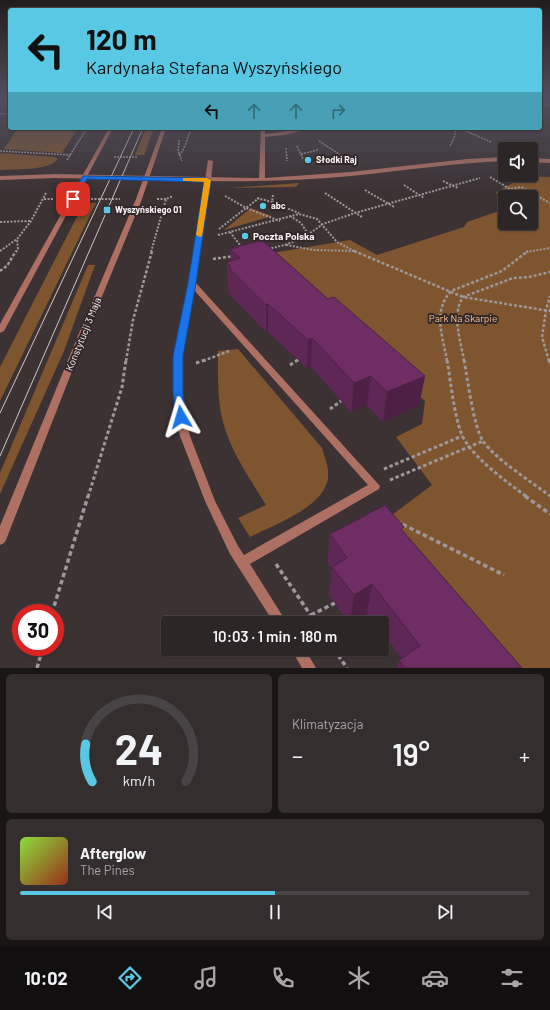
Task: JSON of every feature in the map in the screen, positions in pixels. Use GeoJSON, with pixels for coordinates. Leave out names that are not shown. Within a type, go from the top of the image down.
{"type":"FeatureCollection","features":[{"type":"Feature","properties":{"kind":"street"},"geometry":{"type":"LineString","coordinates":[[0,331],[110,130]]}},
{"type":"Feature","properties":{"kind":"street","name":"Konstytucji 3 Maja"},"geometry":{"type":"LineString","coordinates":[[0,540],[81,338],[139,199],[163,130]]}},
{"type":"Feature","properties":{"kind":"street"},"geometry":{"type":"LineString","coordinates":[[262,180],[263,130]]}},
{"type":"Feature","properties":{"kind":"street"},"geometry":{"type":"LineString","coordinates":[[262,136],[302,130]]}},
{"type":"Feature","properties":{"kind":"street"},"geometry":{"type":"LineString","coordinates":[[0,178],[30,176],[262,180],[350,174],[498,159]]}},
{"type":"Feature","properties":{"kind":"street"},"geometry":{"type":"LineString","coordinates":[[538,160],[550,161]]}},
{"type":"Feature","properties":{"kind":"street"},"geometry":{"type":"LineString","coordinates":[[210,161],[192,283],[178,356],[177,371],[179,401],[185,436],[210,501],[234,550],[277,616]]}},
{"type":"Feature","properties":{"kind":"street"},"geometry":{"type":"LineString","coordinates":[[192,283],[375,486],[243,562]]}},
{"type":"Feature","properties":{"kind":"street"},"geometry":{"type":"LineString","coordinates":[[302,656],[310,668]]}},
{"type":"Feature","properties":{"kind":"path"},"geometry":{"type":"LineString","coordinates":[[65,162],[71,155],[86,130]]}},
{"type":"Feature","properties":{"kind":"path"},"geometry":{"type":"LineString","coordinates":[[179,156],[184,151],[188,134],[191,130]]}},
{"type":"Feature","properties":{"kind":"path"},"geometry":{"type":"LineString","coordinates":[[302,130],[350,161]]}},
{"type":"Feature","properties":{"kind":"path"},"geometry":{"type":"LineString","coordinates":[[446,148],[451,145],[455,136],[455,130]]}},
{"type":"Feature","properties":{"kind":"path"},"geometry":{"type":"LineString","coordinates":[[463,130],[492,143]]}},
{"type":"Feature","properties":{"kind":"path"},"geometry":{"type":"LineString","coordinates":[[291,132],[306,166]]}},
{"type":"Feature","properties":{"kind":"path"},"geometry":{"type":"LineString","coordinates":[[44,198],[166,199],[181,192],[184,179],[185,167],[177,150],[180,135]]}},
{"type":"Feature","properties":{"kind":"path"},"geometry":{"type":"LineString","coordinates":[[301,154],[318,150],[317,149]]}},
{"type":"Feature","properties":{"kind":"path"},"geometry":{"type":"LineString","coordinates":[[0,151],[71,155]]}},
{"type":"Feature","properties":{"kind":"path"},"geometry":{"type":"LineString","coordinates":[[472,161],[484,169],[488,176],[510,189],[521,187],[550,203]]}},
{"type":"Feature","properties":{"kind":"path"},"geometry":{"type":"LineString","coordinates":[[262,250],[285,245],[308,234],[323,224],[355,213],[494,175]]}},
{"type":"Feature","properties":{"kind":"path"},"geometry":{"type":"LineString","coordinates":[[439,179],[458,188]]}},
{"type":"Feature","properties":{"kind":"path"},"geometry":{"type":"LineString","coordinates":[[401,184],[424,198]]}},
{"type":"Feature","properties":{"kind":"path"},"geometry":{"type":"LineString","coordinates":[[0,251],[1,248],[17,239],[31,221],[48,188]]}},
{"type":"Feature","properties":{"kind":"path"},"geometry":{"type":"LineString","coordinates":[[362,188],[394,207]]}},
{"type":"Feature","properties":{"kind":"path"},"geometry":{"type":"LineString","coordinates":[[272,202],[274,189]]}},
{"type":"Feature","properties":{"kind":"path"},"geometry":{"type":"LineString","coordinates":[[323,192],[362,217]]}},
{"type":"Feature","properties":{"kind":"path"},"geometry":{"type":"LineString","coordinates":[[222,195],[246,208],[280,221]]}},
{"type":"Feature","properties":{"kind":"path"},"geometry":{"type":"LineString","coordinates":[[251,195],[272,202],[299,214],[317,219],[323,224],[337,242],[353,251],[463,297],[550,311]]}},
{"type":"Feature","properties":{"kind":"path"},"geometry":{"type":"LineString","coordinates":[[217,231],[258,198]]}},
{"type":"Feature","properties":{"kind":"path"},"geometry":{"type":"LineString","coordinates":[[55,604],[122,388],[133,320],[166,199]]}},
{"type":"Feature","properties":{"kind":"path"},"geometry":{"type":"LineString","coordinates":[[217,236],[299,214]]}},
{"type":"Feature","properties":{"kind":"path"},"geometry":{"type":"LineString","coordinates":[[290,216],[300,221],[306,227],[308,234]]}},
{"type":"Feature","properties":{"kind":"path"},"geometry":{"type":"LineString","coordinates":[[0,222],[31,221]]}},
{"type":"Feature","properties":{"kind":"path"},"geometry":{"type":"LineString","coordinates":[[230,232],[247,254]]}},
{"type":"Feature","properties":{"kind":"path"},"geometry":{"type":"LineString","coordinates":[[0,271],[7,266],[18,249],[17,239]]}},
{"type":"Feature","properties":{"kind":"path"},"geometry":{"type":"LineString","coordinates":[[285,245],[314,250],[353,251]]}},
{"type":"Feature","properties":{"kind":"path"},"geometry":{"type":"LineString","coordinates":[[550,248],[528,251],[502,271],[451,291],[446,296],[441,306],[439,317],[460,432],[462,436],[468,446],[479,458],[550,514]]}},
{"type":"Feature","properties":{"kind":"path"},"geometry":{"type":"LineString","coordinates":[[213,259],[237,256]]}},
{"type":"Feature","properties":{"kind":"path"},"geometry":{"type":"LineString","coordinates":[[550,272],[529,277],[513,278],[463,297],[459,302],[457,311],[457,322],[477,427],[483,441],[494,453],[550,496]]}},
{"type":"Feature","properties":{"kind":"path"},"geometry":{"type":"LineString","coordinates":[[550,296],[546,310],[542,337],[550,363]]}},
{"type":"Feature","properties":{"kind":"path"},"geometry":{"type":"LineString","coordinates":[[177,371],[246,344]]}},
{"type":"Feature","properties":{"kind":"path"},"geometry":{"type":"LineString","coordinates":[[367,477],[462,436]]}},
{"type":"Feature","properties":{"kind":"path"},"geometry":{"type":"LineString","coordinates":[[375,486],[483,441]]}},
{"type":"Feature","properties":{"kind":"path"},"geometry":{"type":"LineString","coordinates":[[394,520],[504,575]]}},
{"type":"Feature","properties":{"kind":"path"},"geometry":{"type":"LineString","coordinates":[[266,548],[311,616],[335,603]]}},
{"type":"Feature","properties":{"kind":"path"},"geometry":{"type":"LineString","coordinates":[[37,668],[40,656]]}},
{"type":"Feature","properties":{"kind":"path"},"geometry":{"type":"LineString","coordinates":[[338,656],[346,668]]}},
{"type":"Feature","properties":{"kind":"green space"},"geometry":{"type":"Polygon","coordinates":[[[17,130],[77,130],[62,153],[4,149],[17,130]]]}},
{"type":"Feature","properties":{"kind":"green space"},"geometry":{"type":"Polygon","coordinates":[[[145,130],[153,130],[144,155],[135,155],[145,130]]]}},
{"type":"Feature","properties":{"kind":"green space"},"geometry":{"type":"Polygon","coordinates":[[[0,153],[55,157],[58,159],[47,166],[0,170],[0,153]]]}},
{"type":"Feature","properties":{"kind":"green space","name":"Park Na Skarpie"},"geometry":{"type":"Polygon","coordinates":[[[538,177],[550,177],[550,668],[501,668],[380,524],[432,485],[396,437],[422,424],[425,401],[260,255],[350,240],[377,255],[464,227],[467,222],[498,211],[498,230],[538,230],[538,190],[500,190],[514,182],[538,182],[538,177]]]}},
{"type":"Feature","properties":{"kind":"green space"},"geometry":{"type":"Polygon","coordinates":[[[299,183],[294,187],[228,188],[299,183]]]}},
{"type":"Feature","properties":{"kind":"green space"},"geometry":{"type":"Polygon","coordinates":[[[84,203],[96,203],[0,401],[0,367],[84,203]]]}},
{"type":"Feature","properties":{"kind":"green space"},"geometry":{"type":"Polygon","coordinates":[[[251,208],[272,216],[224,230],[251,208]]]}},
{"type":"Feature","properties":{"kind":"green space"},"geometry":{"type":"Polygon","coordinates":[[[88,265],[95,265],[64,351],[0,494],[0,473],[88,265]]]}},
{"type":"Feature","properties":{"kind":"green space"},"geometry":{"type":"Polygon","coordinates":[[[238,349],[322,448],[328,470],[328,478],[325,488],[318,498],[284,521],[250,537],[238,518],[266,505],[242,465],[226,433],[219,396],[218,351],[238,349]]]}},
{"type":"Feature","properties":{"kind":"building"},"geometry":{"type":"Polygon","coordinates":[[[262,240],[328,299],[334,297],[425,376],[387,392],[371,376],[354,383],[312,338],[308,340],[268,304],[266,305],[229,268],[231,267],[227,262],[240,258],[230,249],[262,240]]]}},
{"type":"Feature","properties":{"kind":"building"},"geometry":{"type":"Polygon","coordinates":[[[385,505],[404,527],[401,529],[522,668],[405,668],[399,660],[420,646],[372,584],[354,595],[332,567],[347,558],[330,534],[385,505]]]}},
{"type":"Feature","properties":{"kind":"tram line"},"geometry":{"type":"LineString","coordinates":[[0,413],[133,130]]}},
{"type":"Feature","properties":{"kind":"tram line"},"geometry":{"type":"LineString","coordinates":[[0,456],[142,130]]}},
{"type":"Feature","properties":{"kind":"slow traffic"},"geometry":{"type":"LineString","coordinates":[[186,179],[208,180],[200,235]]}},
{"type":"Feature","properties":{"kind":"place","name":"Słodki Raj"},"geometry":{"type":"Point","coordinates":[308,160]}},
{"type":"Feature","properties":{"kind":"place","name":"abc"},"geometry":{"type":"Point","coordinates":[263,206]}},
{"type":"Feature","properties":{"kind":"place","name":"Wyszyńskiego 01"},"geometry":{"type":"Point","coordinates":[107,210]}},
{"type":"Feature","properties":{"kind":"place","name":"Poczta Polska"},"geometry":{"type":"Point","coordinates":[245,236]}},
{"type":"Feature","properties":{"kind":"route"},"geometry":{"type":"LineString","coordinates":[[73,199],[85,178],[208,180],[192,283],[178,356],[178,393],[181,417]]}}]}
